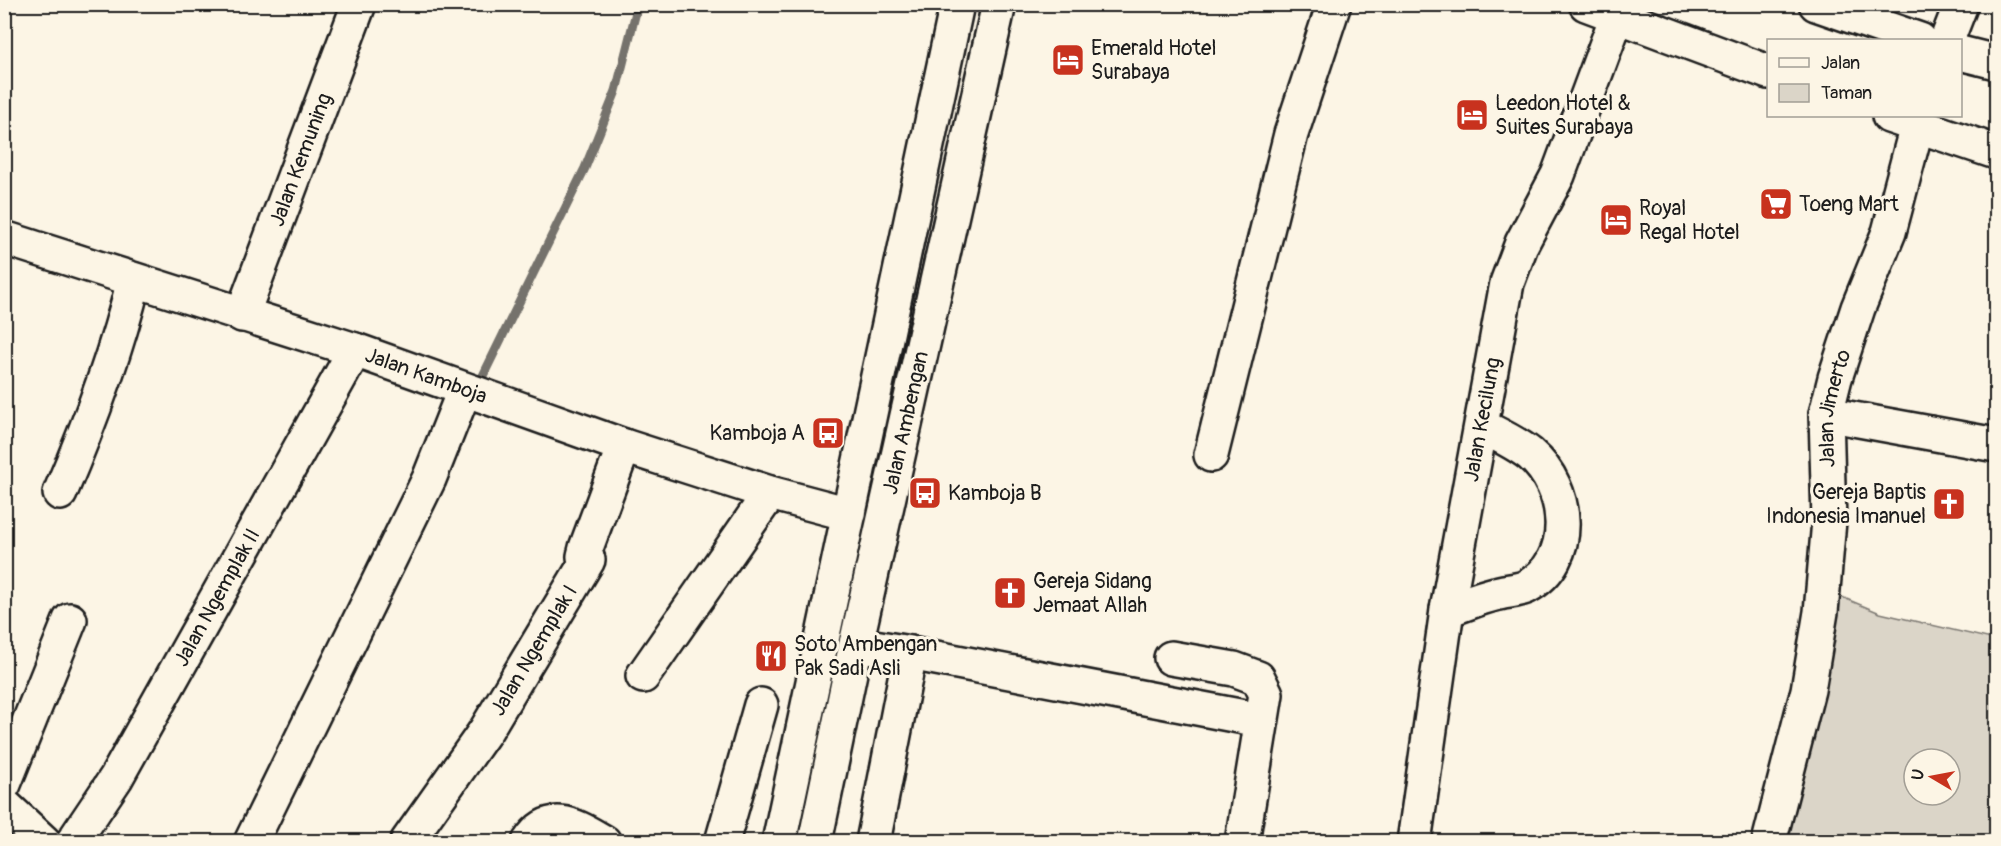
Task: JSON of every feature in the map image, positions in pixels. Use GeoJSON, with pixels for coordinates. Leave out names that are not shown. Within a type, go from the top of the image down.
{"type":"FeatureCollection","features":[{"type":"Feature","properties":{"kind":"street","name":"Jalan Kemuning"},"geometry":{"type":"LineString","coordinates":[[242,315],[359,4]]}},
{"type":"Feature","properties":{"kind":"street","name":"Jalan Ambengan"},"geometry":{"type":"LineString","coordinates":[[779,842],[957,4]]}},
{"type":"Feature","properties":{"kind":"street","name":"Jalan Ambengan"},"geometry":{"type":"LineString","coordinates":[[815,842],[856,644],[999,4]]}},
{"type":"Feature","properties":{"kind":"street"},"geometry":{"type":"LineString","coordinates":[[1211,455],[1291,134],[1334,4]]}},
{"type":"Feature","properties":{"kind":"street"},"geometry":{"type":"LineString","coordinates":[[1586,4],[1767,72]]}},
{"type":"Feature","properties":{"kind":"street"},"geometry":{"type":"LineString","coordinates":[[1816,4],[1917,39]]}},
{"type":"Feature","properties":{"kind":"street"},"geometry":{"type":"LineString","coordinates":[[1947,39],[1961,4]]}},
{"type":"Feature","properties":{"kind":"street","name":"Jalan Kecilung"},"geometry":{"type":"LineString","coordinates":[[1414,842],[1447,610],[1483,427],[1507,283],[1521,243],[1557,175],[1617,16]]}},
{"type":"Feature","properties":{"kind":"street"},"geometry":{"type":"LineString","coordinates":[[1962,54],[1996,62]]}},
{"type":"Feature","properties":{"kind":"street"},"geometry":{"type":"LineString","coordinates":[[1903,121],[1996,152]]}},
{"type":"Feature","properties":{"kind":"street","name":"Jalan Jimerto"},"geometry":{"type":"LineString","coordinates":[[1769,842],[1808,690],[1821,612],[1829,521],[1826,414],[1857,308],[1889,232],[1903,121]]}},
{"type":"Feature","properties":{"kind":"street","name":"Jalan Kamboja"},"geometry":{"type":"LineString","coordinates":[[4,238],[355,350],[624,446],[770,493],[849,514]]}},
{"type":"Feature","properties":{"kind":"street"},"geometry":{"type":"LineString","coordinates":[[60,493],[91,420],[117,347],[134,280]]}},
{"type":"Feature","properties":{"kind":"street","name":"Jalan Ngemplak II"},"geometry":{"type":"LineString","coordinates":[[73,842],[116,778],[355,350]]}},
{"type":"Feature","properties":{"kind":"street"},"geometry":{"type":"LineString","coordinates":[[251,842],[471,393]]}},
{"type":"Feature","properties":{"kind":"street"},"geometry":{"type":"LineString","coordinates":[[1826,414],[1996,445]]}},
{"type":"Feature","properties":{"kind":"street"},"geometry":{"type":"LineString","coordinates":[[1447,610],[1493,594],[1525,587],[1547,571],[1557,555],[1564,524],[1557,489],[1532,456],[1483,427]]}},
{"type":"Feature","properties":{"kind":"street","name":"Jalan Ngemplak I"},"geometry":{"type":"LineString","coordinates":[[407,842],[486,730],[588,560],[584,556],[586,548],[624,446]]}},
{"type":"Feature","properties":{"kind":"street"},"geometry":{"type":"LineString","coordinates":[[643,676],[770,493]]}},
{"type":"Feature","properties":{"kind":"street"},"geometry":{"type":"LineString","coordinates":[[4,784],[70,620]]}},
{"type":"Feature","properties":{"kind":"street"},"geometry":{"type":"LineString","coordinates":[[856,644],[1260,720]]}},
{"type":"Feature","properties":{"kind":"street"},"geometry":{"type":"LineString","coordinates":[[873,842],[910,653]]}},
{"type":"Feature","properties":{"kind":"street"},"geometry":{"type":"LineString","coordinates":[[1171,658],[1234,669],[1258,678],[1266,694],[1242,842]]}},
{"type":"Feature","properties":{"kind":"street"},"geometry":{"type":"LineString","coordinates":[[722,842],[761,705]]}},
{"type":"Feature","properties":{"kind":"street"},"geometry":{"type":"LineString","coordinates":[[4,805],[44,842]]}},
{"type":"Feature","properties":{"kind":"street"},"geometry":{"type":"LineString","coordinates":[[529,842],[543,826],[553,822],[572,825],[604,842]]}},
{"type":"Feature","properties":{"kind":"green space"},"geometry":{"type":"Polygon","coordinates":[[[1837,595],[1880,613],[1996,640],[1996,841],[1781,842],[1837,595]]]}},
{"type":"Feature","properties":{"kind":"waterway"},"geometry":{"type":"LineString","coordinates":[[477,388],[585,168],[616,91],[638,4]]}},
{"type":"Feature","properties":{"kind":"place","name":"Emerald Hotel Surabaya"},"geometry":{"type":"Point","coordinates":[1068,60]}},
{"type":"Feature","properties":{"kind":"place","name":"Leedon Hotel & Suites Surabaya"},"geometry":{"type":"Point","coordinates":[1472,115]}},
{"type":"Feature","properties":{"kind":"place","name":"Toeng Mart"},"geometry":{"type":"Point","coordinates":[1776,204]}},
{"type":"Feature","properties":{"kind":"place","name":"Royal Regal Hotel"},"geometry":{"type":"Point","coordinates":[1616,220]}},
{"type":"Feature","properties":{"kind":"place","name":"Kamboja A"},"geometry":{"type":"Point","coordinates":[828,433]}},
{"type":"Feature","properties":{"kind":"place","name":"Kamboja B"},"geometry":{"type":"Point","coordinates":[925,493]}},
{"type":"Feature","properties":{"kind":"place","name":"Gereja Baptis Indonesia Imanuel"},"geometry":{"type":"Point","coordinates":[1949,504]}},
{"type":"Feature","properties":{"kind":"place","name":"Gereja Sidang Jemaat Allah"},"geometry":{"type":"Point","coordinates":[1010,593]}},
{"type":"Feature","properties":{"kind":"place","name":"Soto Ambengan Pak Sadi Asli"},"geometry":{"type":"Point","coordinates":[771,656]}}]}
